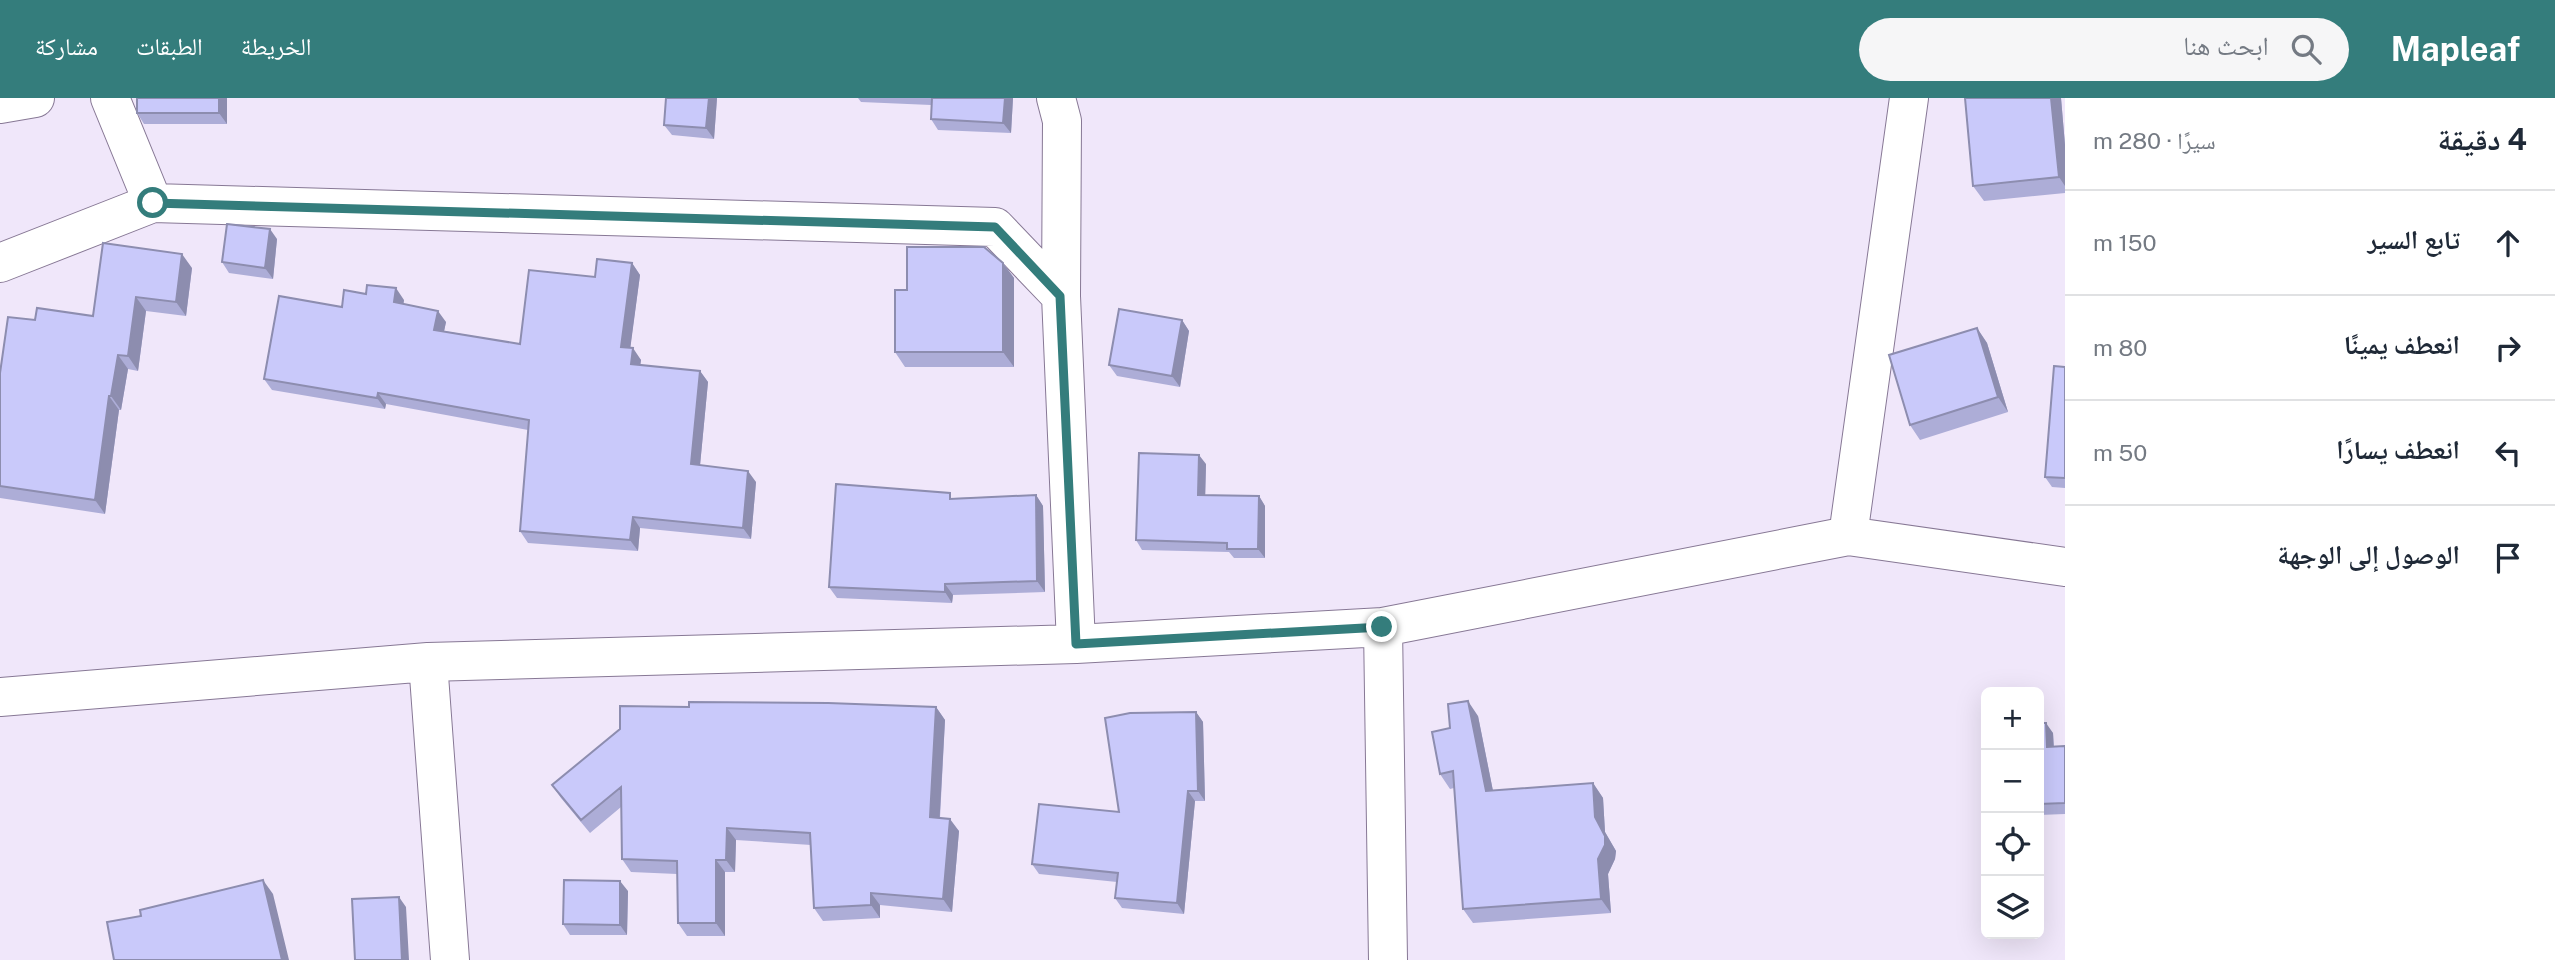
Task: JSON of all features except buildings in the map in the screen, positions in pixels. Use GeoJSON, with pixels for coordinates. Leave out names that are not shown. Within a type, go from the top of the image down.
{"type":"FeatureCollection","features":[{"type":"Feature","properties":{"kind":"street"},"geometry":{"type":"LineString","coordinates":[[0,104],[35,98]]}},
{"type":"Feature","properties":{"kind":"street"},"geometry":{"type":"LineString","coordinates":[[110,98],[153,203]]}},
{"type":"Feature","properties":{"kind":"street"},"geometry":{"type":"LineString","coordinates":[[1056,98],[1062,121],[1060,296],[1076,644]]}},
{"type":"Feature","properties":{"kind":"street"},"geometry":{"type":"LineString","coordinates":[[1848,536],[1909,98]]}},
{"type":"Feature","properties":{"kind":"street"},"geometry":{"type":"LineString","coordinates":[[0,263],[153,203],[995,227],[1060,296]]}},
{"type":"Feature","properties":{"kind":"street"},"geometry":{"type":"LineString","coordinates":[[0,697],[428,663],[1076,644],[1382,627],[1848,536],[2065,567]]}},
{"type":"Feature","properties":{"kind":"street"},"geometry":{"type":"LineString","coordinates":[[1382,627],[1388,960]]}},
{"type":"Feature","properties":{"kind":"street"},"geometry":{"type":"LineString","coordinates":[[428,663],[450,960]]}},
{"type":"Feature","properties":{"kind":"route"},"geometry":{"type":"LineString","coordinates":[[153,203],[995,227],[1060,296],[1076,644],[1382,627]]}}]}
